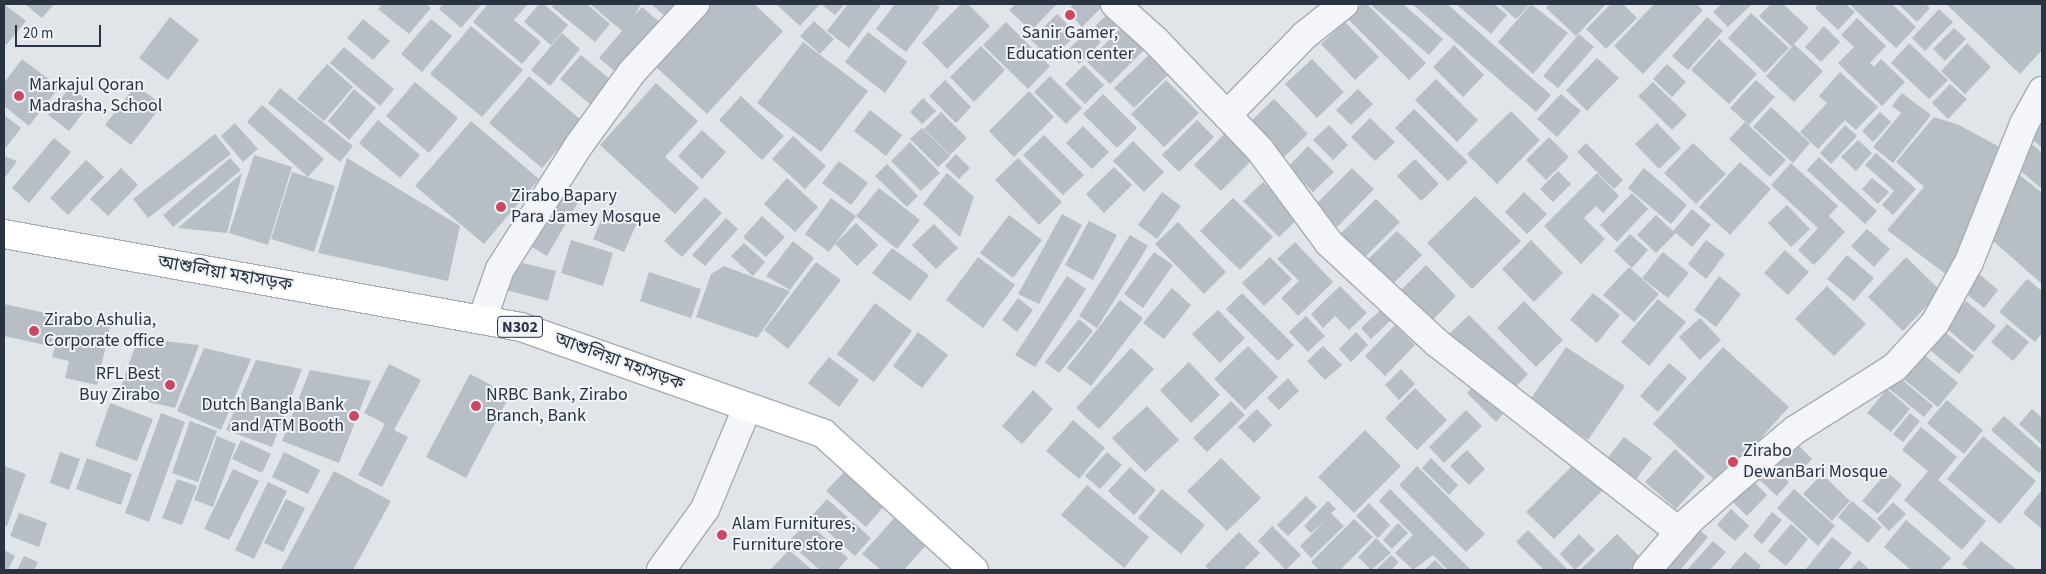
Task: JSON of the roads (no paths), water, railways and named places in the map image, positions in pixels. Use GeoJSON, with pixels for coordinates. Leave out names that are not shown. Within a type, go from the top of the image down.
{"type":"FeatureCollection","features":[{"type":"Feature","properties":{"kind":"highway","name":"আশুলিয়া মহাসড়ক"},"geometry":{"type":"LineString","coordinates":[[4,234],[521,327],[824,434],[974,570]]}},
{"type":"Feature","properties":{"kind":"street"},"geometry":{"type":"LineString","coordinates":[[482,320],[500,269],[579,145],[632,72],[695,4]]}},
{"type":"Feature","properties":{"kind":"street"},"geometry":{"type":"LineString","coordinates":[[1115,4],[1155,40],[1260,150],[1329,243],[1437,343],[1680,532]]}},
{"type":"Feature","properties":{"kind":"street"},"geometry":{"type":"LineString","coordinates":[[1227,115],[1305,35],[1344,4]]}},
{"type":"Feature","properties":{"kind":"street"},"geometry":{"type":"LineString","coordinates":[[1647,570],[1680,532],[1794,430],[1895,367],[1935,322],[1969,262],[2024,124],[2042,91]]}},
{"type":"Feature","properties":{"kind":"street"},"geometry":{"type":"LineString","coordinates":[[660,570],[705,509],[748,408]]}},
{"type":"Feature","properties":{"kind":"place","name":"Sanir Gamer, Education center"},"geometry":{"type":"Point","coordinates":[1070,15]}},
{"type":"Feature","properties":{"kind":"place","name":"Markajul Qoran Madrasha, School"},"geometry":{"type":"Point","coordinates":[19,96]}},
{"type":"Feature","properties":{"kind":"place","name":"Zirabo Bapary Para Jamey Mosque"},"geometry":{"type":"Point","coordinates":[501,207]}},
{"type":"Feature","properties":{"kind":"place","name":"Zirabo Ashulia, Corporate office"},"geometry":{"type":"Point","coordinates":[34,331]}},
{"type":"Feature","properties":{"kind":"place","name":"RFL Best Buy Zirabo"},"geometry":{"type":"Point","coordinates":[170,385]}},
{"type":"Feature","properties":{"kind":"place","name":"NRBC Bank, Zirabo Branch, Bank"},"geometry":{"type":"Point","coordinates":[476,406]}},
{"type":"Feature","properties":{"kind":"place","name":"Dutch Bangla Bank and ATM Booth"},"geometry":{"type":"Point","coordinates":[354,416]}},
{"type":"Feature","properties":{"kind":"place","name":"Zirabo DewanBari Mosque"},"geometry":{"type":"Point","coordinates":[1733,462]}},
{"type":"Feature","properties":{"kind":"place","name":"Alam Furnitures, Furniture store"},"geometry":{"type":"Point","coordinates":[722,535]}}]}
